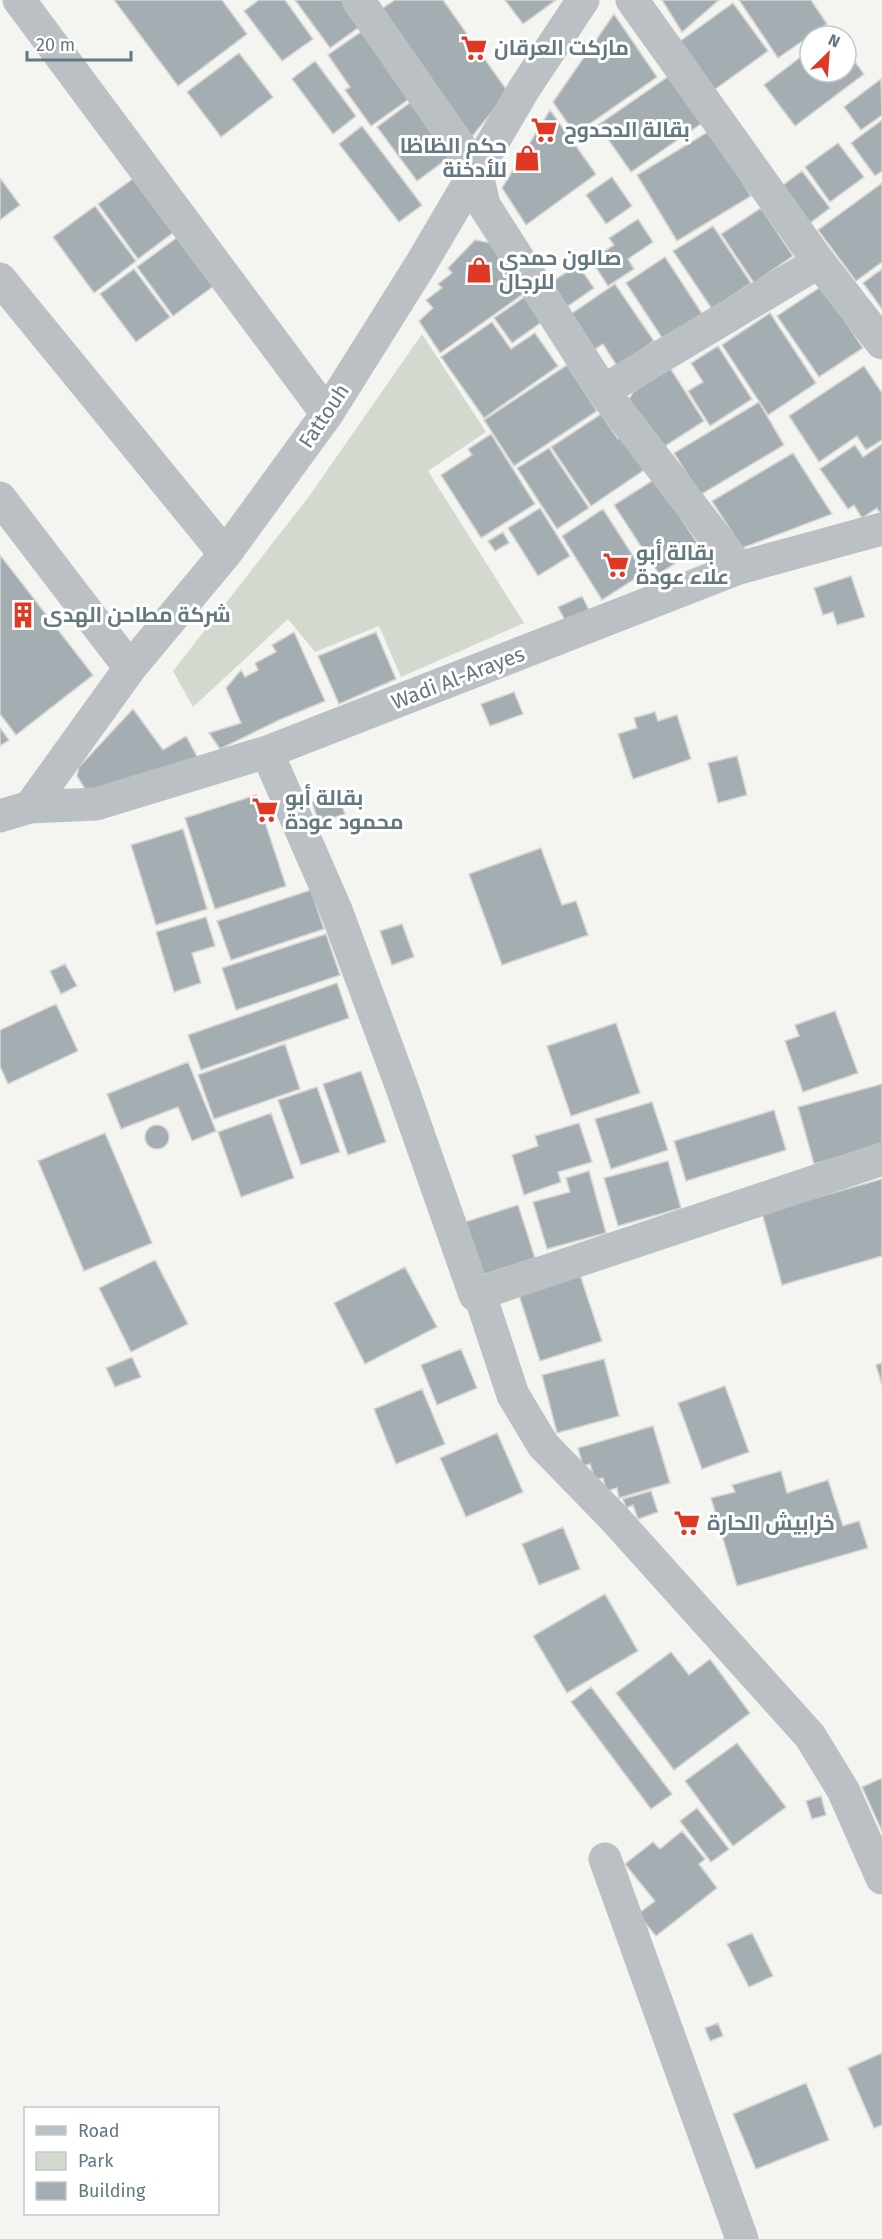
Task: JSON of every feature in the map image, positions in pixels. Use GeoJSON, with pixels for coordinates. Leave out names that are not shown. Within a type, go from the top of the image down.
{"type":"FeatureCollection","features":[{"type":"Feature","properties":{"kind":"street"},"geometry":{"type":"LineString","coordinates":[[19,0],[327,414]]}},
{"type":"Feature","properties":{"kind":"street"},"geometry":{"type":"LineString","coordinates":[[358,0],[476,170],[484,205],[603,391],[739,568]]}},
{"type":"Feature","properties":{"kind":"street","name":"Fattouh"},"geometry":{"type":"LineString","coordinates":[[15,812],[130,668],[225,555],[327,414],[421,264],[524,89],[583,0]]}},
{"type":"Feature","properties":{"kind":"street"},"geometry":{"type":"LineString","coordinates":[[632,0],[819,262],[882,343]]}},
{"type":"Feature","properties":{"kind":"street"},"geometry":{"type":"LineString","coordinates":[[603,391],[819,262]]}},
{"type":"Feature","properties":{"kind":"street"},"geometry":{"type":"LineString","coordinates":[[0,279],[225,555]]}},
{"type":"Feature","properties":{"kind":"street"},"geometry":{"type":"LineString","coordinates":[[0,498],[130,668]]}},
{"type":"Feature","properties":{"kind":"street","name":"Wadi Al-Arayes"},"geometry":{"type":"LineString","coordinates":[[15,812],[96,804],[267,752],[739,568],[882,529]]}},
{"type":"Feature","properties":{"kind":"street"},"geometry":{"type":"LineString","coordinates":[[267,752],[336,910],[475,1295]]}},
{"type":"Feature","properties":{"kind":"street"},"geometry":{"type":"LineString","coordinates":[[475,1295],[882,1159]]}},
{"type":"Feature","properties":{"kind":"street"},"geometry":{"type":"LineString","coordinates":[[475,1295],[480,1295],[513,1395],[543,1445],[614,1518],[810,1736],[843,1790],[882,1878]]}},
{"type":"Feature","properties":{"kind":"street"},"geometry":{"type":"LineString","coordinates":[[605,1859],[742,2239]]}},
{"type":"Feature","properties":{"kind":"green space"},"geometry":{"type":"Polygon","coordinates":[[[422,334],[486,432],[428,471],[524,623],[401,677],[379,626],[315,652],[288,619],[193,707],[173,671],[310,495],[422,334]]]}},
{"type":"Feature","properties":{"kind":"building"},"geometry":{"type":"Polygon","coordinates":[[[114,0],[222,0],[247,34],[178,86],[114,0]]]}},
{"type":"Feature","properties":{"kind":"building"},"geometry":{"type":"Polygon","coordinates":[[[259,0],[285,0],[313,39],[282,61],[244,11],[259,0]]]}},
{"type":"Feature","properties":{"kind":"building"},"geometry":{"type":"Polygon","coordinates":[[[295,0],[350,0],[366,22],[330,48],[295,0]]]}},
{"type":"Feature","properties":{"kind":"building"},"geometry":{"type":"Polygon","coordinates":[[[395,0],[443,0],[508,92],[466,144],[374,14],[395,0]]]}},
{"type":"Feature","properties":{"kind":"building"},"geometry":{"type":"Polygon","coordinates":[[[505,0],[556,0],[523,24],[505,0]]]}},
{"type":"Feature","properties":{"kind":"building"},"geometry":{"type":"Polygon","coordinates":[[[662,0],[719,0],[682,32],[662,0]]]}},
{"type":"Feature","properties":{"kind":"building"},"geometry":{"type":"Polygon","coordinates":[[[739,0],[811,0],[827,24],[798,24],[798,44],[778,58],[739,0]]]}},
{"type":"Feature","properties":{"kind":"building"},"geometry":{"type":"Polygon","coordinates":[[[733,3],[768,51],[714,90],[679,42],[733,3]]]}},
{"type":"Feature","properties":{"kind":"building"},"geometry":{"type":"Polygon","coordinates":[[[614,14],[657,77],[575,134],[553,102],[614,14]]]}},
{"type":"Feature","properties":{"kind":"building"},"geometry":{"type":"Polygon","coordinates":[[[368,27],[416,94],[371,126],[345,90],[350,87],[328,55],[368,27]]]}},
{"type":"Feature","properties":{"kind":"building"},"geometry":{"type":"Polygon","coordinates":[[[239,53],[273,97],[221,137],[187,92],[239,53]]]}},
{"type":"Feature","properties":{"kind":"building"},"geometry":{"type":"Polygon","coordinates":[[[798,59],[798,84],[851,84],[795,126],[764,85],[798,59]]]}},
{"type":"Feature","properties":{"kind":"building"},"geometry":{"type":"Polygon","coordinates":[[[315,61],[356,116],[333,134],[292,79],[315,61]]]}},
{"type":"Feature","properties":{"kind":"building"},"geometry":{"type":"Polygon","coordinates":[[[858,66],[864,74],[858,79],[858,66]]]}},
{"type":"Feature","properties":{"kind":"building"},"geometry":{"type":"Polygon","coordinates":[[[672,74],[705,121],[631,172],[598,125],[672,74]]]}},
{"type":"Feature","properties":{"kind":"building"},"geometry":{"type":"Polygon","coordinates":[[[881,79],[882,115],[861,130],[844,107],[881,79]]]}},
{"type":"Feature","properties":{"kind":"building"},"geometry":{"type":"Polygon","coordinates":[[[415,99],[455,153],[417,181],[377,127],[415,99]]]}},
{"type":"Feature","properties":{"kind":"building"},"geometry":{"type":"Polygon","coordinates":[[[550,110],[596,174],[526,225],[502,188],[550,110]]]}},
{"type":"Feature","properties":{"kind":"building"},"geometry":{"type":"Polygon","coordinates":[[[882,120],[882,171],[875,176],[851,143],[882,120]]]}},
{"type":"Feature","properties":{"kind":"building"},"geometry":{"type":"Polygon","coordinates":[[[362,126],[422,205],[399,222],[339,144],[362,126]]]}},
{"type":"Feature","properties":{"kind":"building"},"geometry":{"type":"Polygon","coordinates":[[[711,130],[751,196],[677,241],[637,175],[711,130]]]}},
{"type":"Feature","properties":{"kind":"building"},"geometry":{"type":"Polygon","coordinates":[[[838,143],[864,177],[830,202],[805,167],[838,143]]]}},
{"type":"Feature","properties":{"kind":"building"},"geometry":{"type":"Polygon","coordinates":[[[802,171],[830,208],[806,226],[778,189],[802,171]]]}},
{"type":"Feature","properties":{"kind":"building"},"geometry":{"type":"Polygon","coordinates":[[[612,177],[632,206],[606,224],[586,195],[612,177]]]}},
{"type":"Feature","properties":{"kind":"building"},"geometry":{"type":"Polygon","coordinates":[[[0,178],[20,205],[0,220],[0,178]]]}},
{"type":"Feature","properties":{"kind":"building"},"geometry":{"type":"Polygon","coordinates":[[[134,178],[174,232],[138,259],[98,204],[134,178]]]}},
{"type":"Feature","properties":{"kind":"building"},"geometry":{"type":"Polygon","coordinates":[[[882,183],[882,262],[856,281],[818,230],[882,183]]]}},
{"type":"Feature","properties":{"kind":"building"},"geometry":{"type":"Polygon","coordinates":[[[95,206],[136,261],[94,293],[53,237],[95,206]]]}},
{"type":"Feature","properties":{"kind":"building"},"geometry":{"type":"Polygon","coordinates":[[[761,208],[793,256],[754,283],[721,234],[761,208]]]}},
{"type":"Feature","properties":{"kind":"building"},"geometry":{"type":"Polygon","coordinates":[[[638,219],[653,242],[628,259],[634,269],[608,286],[591,260],[614,245],[609,238],[638,219]]]}},
{"type":"Feature","properties":{"kind":"building"},"geometry":{"type":"Polygon","coordinates":[[[713,226],[751,283],[712,309],[673,251],[713,226]]]}},
{"type":"Feature","properties":{"kind":"building"},"geometry":{"type":"Polygon","coordinates":[[[179,236],[215,285],[173,316],[137,267],[179,236]]]}},
{"type":"Feature","properties":{"kind":"building"},"geometry":{"type":"Polygon","coordinates":[[[475,240],[490,243],[526,292],[440,353],[419,321],[433,308],[426,300],[442,288],[438,284],[452,273],[448,268],[475,240]]]}},
{"type":"Feature","properties":{"kind":"building"},"geometry":{"type":"Polygon","coordinates":[[[665,257],[705,318],[666,344],[626,283],[665,257]]]}},
{"type":"Feature","properties":{"kind":"building"},"geometry":{"type":"Polygon","coordinates":[[[578,265],[594,288],[565,308],[548,284],[578,265]]]}},
{"type":"Feature","properties":{"kind":"building"},"geometry":{"type":"Polygon","coordinates":[[[134,269],[170,317],[136,342],[100,294],[134,269]]]}},
{"type":"Feature","properties":{"kind":"building"},"geometry":{"type":"Polygon","coordinates":[[[882,269],[882,309],[863,283],[882,269]]]}},
{"type":"Feature","properties":{"kind":"building"},"geometry":{"type":"Polygon","coordinates":[[[615,284],[654,341],[617,366],[603,344],[592,351],[568,316],[615,284]]]}},
{"type":"Feature","properties":{"kind":"building"},"geometry":{"type":"Polygon","coordinates":[[[822,286],[863,348],[819,377],[777,316],[822,286]]]}},
{"type":"Feature","properties":{"kind":"building"},"geometry":{"type":"Polygon","coordinates":[[[529,294],[546,319],[512,343],[494,318],[529,294]]]}},
{"type":"Feature","properties":{"kind":"building"},"geometry":{"type":"Polygon","coordinates":[[[770,313],[816,383],[768,415],[722,345],[770,313]]]}},
{"type":"Feature","properties":{"kind":"building"},"geometry":{"type":"Polygon","coordinates":[[[492,322],[511,349],[535,333],[558,366],[484,418],[441,357],[492,322]]]}},
{"type":"Feature","properties":{"kind":"building"},"geometry":{"type":"Polygon","coordinates":[[[718,346],[752,399],[710,426],[688,391],[703,382],[691,363],[718,346]]]}},
{"type":"Feature","properties":{"kind":"building"},"geometry":{"type":"Polygon","coordinates":[[[567,365],[597,411],[514,466],[484,420],[567,365]]]}},
{"type":"Feature","properties":{"kind":"building"},"geometry":{"type":"Polygon","coordinates":[[[864,366],[882,393],[882,440],[866,450],[857,436],[819,462],[789,416],[864,366]]]}},
{"type":"Feature","properties":{"kind":"building"},"geometry":{"type":"Polygon","coordinates":[[[670,368],[704,421],[659,450],[627,403],[633,392],[670,368]]]}},
{"type":"Feature","properties":{"kind":"building"},"geometry":{"type":"Polygon","coordinates":[[[759,402],[784,445],[700,495],[674,453],[759,402]]]}},
{"type":"Feature","properties":{"kind":"building"},"geometry":{"type":"Polygon","coordinates":[[[601,414],[618,439],[627,432],[650,466],[591,506],[551,447],[601,414]]]}},
{"type":"Feature","properties":{"kind":"building"},"geometry":{"type":"Polygon","coordinates":[[[491,434],[535,504],[481,538],[441,475],[472,455],[468,449],[491,434]]]}},
{"type":"Feature","properties":{"kind":"building"},"geometry":{"type":"Polygon","coordinates":[[[882,444],[882,512],[880,513],[877,508],[862,518],[854,505],[848,509],[820,469],[855,445],[863,457],[882,444]]]}},
{"type":"Feature","properties":{"kind":"building"},"geometry":{"type":"Polygon","coordinates":[[[549,448],[589,508],[557,529],[517,468],[549,448]]]}},
{"type":"Feature","properties":{"kind":"building"},"geometry":{"type":"Polygon","coordinates":[[[793,453],[832,514],[742,548],[712,501],[793,453]]]}},
{"type":"Feature","properties":{"kind":"building"},"geometry":{"type":"Polygon","coordinates":[[[655,479],[700,547],[659,574],[614,505],[655,479]]]}},
{"type":"Feature","properties":{"kind":"building"},"geometry":{"type":"Polygon","coordinates":[[[540,508],[570,556],[538,576],[508,528],[540,508]]]}},
{"type":"Feature","properties":{"kind":"building"},"geometry":{"type":"Polygon","coordinates":[[[603,509],[644,573],[602,600],[562,536],[603,509]]]}},
{"type":"Feature","properties":{"kind":"building"},"geometry":{"type":"Polygon","coordinates":[[[503,532],[509,543],[495,551],[488,541],[503,532]]]}},
{"type":"Feature","properties":{"kind":"building","name":"شركة مطاحن الهدى"},"geometry":{"type":"Polygon","coordinates":[[[0,555],[93,675],[16,735],[0,714],[0,555]]]}},
{"type":"Feature","properties":{"kind":"building"},"geometry":{"type":"Polygon","coordinates":[[[851,576],[865,617],[837,625],[833,612],[823,615],[814,588],[851,576]]]}},
{"type":"Feature","properties":{"kind":"building"},"geometry":{"type":"Polygon","coordinates":[[[582,596],[591,614],[568,626],[558,607],[582,596]]]}},
{"type":"Feature","properties":{"kind":"building"},"geometry":{"type":"Polygon","coordinates":[[[294,632],[325,701],[279,720],[220,749],[209,733],[241,723],[226,688],[241,670],[245,677],[258,670],[255,663],[276,652],[272,645],[294,632]]]}},
{"type":"Feature","properties":{"kind":"building"},"geometry":{"type":"Polygon","coordinates":[[[376,632],[396,679],[339,704],[318,656],[376,632]]]}},
{"type":"Feature","properties":{"kind":"building"},"geometry":{"type":"Polygon","coordinates":[[[514,692],[523,714],[490,726],[481,704],[514,692]]]}},
{"type":"Feature","properties":{"kind":"building"},"geometry":{"type":"Polygon","coordinates":[[[133,709],[163,750],[186,736],[200,762],[96,789],[85,789],[77,776],[79,767],[133,709]]]}},
{"type":"Feature","properties":{"kind":"building"},"geometry":{"type":"Polygon","coordinates":[[[655,712],[658,721],[677,715],[691,759],[633,779],[618,734],[637,728],[634,718],[655,712]]]}},
{"type":"Feature","properties":{"kind":"building"},"geometry":{"type":"Polygon","coordinates":[[[0,728],[9,740],[0,746],[0,728]]]}},
{"type":"Feature","properties":{"kind":"building"},"geometry":{"type":"Polygon","coordinates":[[[737,756],[747,795],[718,803],[708,763],[737,756]]]}},
{"type":"Feature","properties":{"kind":"building"},"geometry":{"type":"Polygon","coordinates":[[[337,793],[345,814],[319,823],[312,802],[337,793]]]}},
{"type":"Feature","properties":{"kind":"building"},"geometry":{"type":"Polygon","coordinates":[[[256,795],[286,886],[215,909],[185,818],[256,795]]]}},
{"type":"Feature","properties":{"kind":"building"},"geometry":{"type":"Polygon","coordinates":[[[183,829],[207,909],[156,925],[131,845],[183,829]]]}},
{"type":"Feature","properties":{"kind":"building"},"geometry":{"type":"Polygon","coordinates":[[[541,848],[562,905],[576,901],[588,935],[502,965],[469,874],[541,848]]]}},
{"type":"Feature","properties":{"kind":"building"},"geometry":{"type":"Polygon","coordinates":[[[311,890],[324,929],[231,960],[217,921],[311,890]]]}},
{"type":"Feature","properties":{"kind":"building"},"geometry":{"type":"Polygon","coordinates":[[[206,917],[215,946],[192,953],[201,983],[174,992],[156,932],[206,917]]]}},
{"type":"Feature","properties":{"kind":"building"},"geometry":{"type":"Polygon","coordinates":[[[402,924],[414,957],[392,965],[380,931],[402,924]]]}},
{"type":"Feature","properties":{"kind":"building"},"geometry":{"type":"Polygon","coordinates":[[[326,934],[340,975],[236,1010],[222,968],[326,934]]]}},
{"type":"Feature","properties":{"kind":"building"},"geometry":{"type":"Polygon","coordinates":[[[65,964],[77,986],[61,994],[50,971],[65,964]]]}},
{"type":"Feature","properties":{"kind":"building"},"geometry":{"type":"Polygon","coordinates":[[[337,983],[349,1018],[201,1070],[188,1035],[337,983]]]}},
{"type":"Feature","properties":{"kind":"building"},"geometry":{"type":"Polygon","coordinates":[[[56,1004],[78,1051],[8,1084],[0,1066],[0,1030],[56,1004]]]}},
{"type":"Feature","properties":{"kind":"building"},"geometry":{"type":"Polygon","coordinates":[[[835,1011],[858,1073],[803,1092],[785,1041],[799,1036],[795,1025],[835,1011]]]}},
{"type":"Feature","properties":{"kind":"building"},"geometry":{"type":"Polygon","coordinates":[[[616,1023],[640,1093],[571,1116],[547,1046],[616,1023]]]}},
{"type":"Feature","properties":{"kind":"building"},"geometry":{"type":"Polygon","coordinates":[[[285,1044],[300,1089],[214,1119],[198,1075],[285,1044]]]}},
{"type":"Feature","properties":{"kind":"building"},"geometry":{"type":"Polygon","coordinates":[[[188,1062],[216,1131],[192,1141],[178,1107],[121,1129],[107,1094],[188,1062]]]}},
{"type":"Feature","properties":{"kind":"building"},"geometry":{"type":"Polygon","coordinates":[[[361,1071],[386,1142],[348,1155],[323,1084],[361,1071]]]}},
{"type":"Feature","properties":{"kind":"building"},"geometry":{"type":"Polygon","coordinates":[[[882,1084],[882,1145],[814,1164],[798,1107],[882,1084]]]}},
{"type":"Feature","properties":{"kind":"building"},"geometry":{"type":"Polygon","coordinates":[[[317,1087],[340,1152],[301,1165],[278,1100],[317,1087]]]}},
{"type":"Feature","properties":{"kind":"building"},"geometry":{"type":"Polygon","coordinates":[[[652,1102],[668,1150],[611,1169],[595,1119],[652,1102]]]}},
{"type":"Feature","properties":{"kind":"building"},"geometry":{"type":"Polygon","coordinates":[[[774,1110],[786,1150],[686,1181],[674,1141],[774,1110]]]}},
{"type":"Feature","properties":{"kind":"building"},"geometry":{"type":"Polygon","coordinates":[[[271,1113],[294,1178],[241,1197],[218,1132],[271,1113]]]}},
{"type":"Feature","properties":{"kind":"building"},"geometry":{"type":"Polygon","coordinates":[[[579,1123],[592,1162],[558,1172],[561,1182],[524,1195],[512,1155],[538,1146],[535,1136],[579,1123]]]}},
{"type":"Feature","properties":{"kind":"building"},"geometry":{"type":"Polygon","coordinates":[[[152,1125],[162,1125],[169,1132],[169,1142],[162,1149],[152,1149],[145,1142],[145,1132],[152,1125]]]}},
{"type":"Feature","properties":{"kind":"building"},"geometry":{"type":"Polygon","coordinates":[[[105,1133],[152,1243],[84,1271],[38,1161],[105,1133]]]}},
{"type":"Feature","properties":{"kind":"building"},"geometry":{"type":"Polygon","coordinates":[[[668,1161],[681,1208],[618,1226],[604,1178],[668,1161]]]}},
{"type":"Feature","properties":{"kind":"building"},"geometry":{"type":"Polygon","coordinates":[[[589,1171],[606,1233],[547,1249],[533,1202],[570,1192],[566,1178],[589,1171]]]}},
{"type":"Feature","properties":{"kind":"building"},"geometry":{"type":"Polygon","coordinates":[[[882,1179],[882,1256],[782,1285],[762,1213],[882,1179]]]}},
{"type":"Feature","properties":{"kind":"building"},"geometry":{"type":"Polygon","coordinates":[[[518,1205],[535,1258],[480,1276],[462,1223],[518,1205]]]}},
{"type":"Feature","properties":{"kind":"building"},"geometry":{"type":"Polygon","coordinates":[[[155,1260],[188,1324],[131,1352],[99,1288],[155,1260]]]}},
{"type":"Feature","properties":{"kind":"building"},"geometry":{"type":"Polygon","coordinates":[[[405,1267],[437,1327],[365,1364],[334,1303],[405,1267]]]}},
{"type":"Feature","properties":{"kind":"building"},"geometry":{"type":"Polygon","coordinates":[[[579,1272],[602,1341],[540,1361],[518,1292],[579,1272]]]}},
{"type":"Feature","properties":{"kind":"building"},"geometry":{"type":"Polygon","coordinates":[[[461,1349],[477,1388],[437,1405],[421,1365],[461,1349]]]}},
{"type":"Feature","properties":{"kind":"building"},"geometry":{"type":"Polygon","coordinates":[[[132,1357],[141,1377],[115,1387],[106,1368],[132,1357]]]}},
{"type":"Feature","properties":{"kind":"building"},"geometry":{"type":"Polygon","coordinates":[[[604,1359],[619,1416],[557,1433],[542,1375],[604,1359]]]}},
{"type":"Feature","properties":{"kind":"building"},"geometry":{"type":"Polygon","coordinates":[[[882,1363],[882,1385],[876,1365],[882,1363]]]}},
{"type":"Feature","properties":{"kind":"building"},"geometry":{"type":"Polygon","coordinates":[[[725,1386],[749,1452],[702,1469],[678,1403],[725,1386]]]}},
{"type":"Feature","properties":{"kind":"building"},"geometry":{"type":"Polygon","coordinates":[[[422,1389],[445,1444],[396,1464],[374,1409],[422,1389]]]}},
{"type":"Feature","properties":{"kind":"building"},"geometry":{"type":"Polygon","coordinates":[[[653,1426],[670,1483],[619,1498],[617,1488],[606,1491],[603,1478],[595,1480],[590,1464],[583,1466],[578,1448],[653,1426]]]}},
{"type":"Feature","properties":{"kind":"building"},"geometry":{"type":"Polygon","coordinates":[[[497,1433],[523,1492],[466,1517],[440,1458],[497,1433]]]}},
{"type":"Feature","properties":{"kind":"building"},"geometry":{"type":"Polygon","coordinates":[[[781,1471],[787,1493],[828,1480],[843,1526],[859,1521],[868,1548],[737,1586],[711,1498],[735,1492],[732,1485],[781,1471]]]}},
{"type":"Feature","properties":{"kind":"building"},"geometry":{"type":"Polygon","coordinates":[[[651,1491],[658,1512],[638,1519],[633,1505],[626,1508],[623,1499],[651,1491]]]}},
{"type":"Feature","properties":{"kind":"building"},"geometry":{"type":"Polygon","coordinates":[[[563,1527],[580,1569],[539,1585],[522,1544],[563,1527]]]}},
{"type":"Feature","properties":{"kind":"building"},"geometry":{"type":"Polygon","coordinates":[[[605,1594],[638,1651],[567,1693],[533,1636],[605,1594]]]}},
{"type":"Feature","properties":{"kind":"building"},"geometry":{"type":"Polygon","coordinates":[[[671,1652],[689,1675],[710,1659],[750,1713],[674,1770],[616,1693],[671,1652]]]}},
{"type":"Feature","properties":{"kind":"building"},"geometry":{"type":"Polygon","coordinates":[[[591,1687],[672,1794],[651,1809],[571,1702],[591,1687]]]}},
{"type":"Feature","properties":{"kind":"building"},"geometry":{"type":"Polygon","coordinates":[[[737,1743],[786,1807],[733,1846],[685,1781],[737,1743]]]}},
{"type":"Feature","properties":{"kind":"building"},"geometry":{"type":"Polygon","coordinates":[[[882,1778],[882,1831],[862,1787],[882,1778]]]}},
{"type":"Feature","properties":{"kind":"building"},"geometry":{"type":"Polygon","coordinates":[[[821,1796],[826,1815],[812,1819],[806,1801],[821,1796]]]}},
{"type":"Feature","properties":{"kind":"building"},"geometry":{"type":"Polygon","coordinates":[[[697,1808],[729,1849],[711,1862],[680,1821],[697,1808]]]}},
{"type":"Feature","properties":{"kind":"building"},"geometry":{"type":"Polygon","coordinates":[[[682,1831],[705,1859],[699,1864],[717,1888],[656,1936],[638,1914],[655,1901],[625,1864],[653,1842],[660,1849],[682,1831]]]}},
{"type":"Feature","properties":{"kind":"building"},"geometry":{"type":"Polygon","coordinates":[[[752,1933],[773,1976],[749,1987],[727,1944],[752,1933]]]}},
{"type":"Feature","properties":{"kind":"building"},"geometry":{"type":"Polygon","coordinates":[[[718,2023],[723,2036],[710,2041],[705,2028],[718,2023]]]}},
{"type":"Feature","properties":{"kind":"building"},"geometry":{"type":"Polygon","coordinates":[[[882,2053],[882,2125],[874,2128],[848,2068],[882,2053]]]}},
{"type":"Feature","properties":{"kind":"building"},"geometry":{"type":"Polygon","coordinates":[[[806,2083],[829,2140],[756,2169],[733,2114],[806,2083]]]}},
{"type":"Feature","properties":{"kind":"place","name":"ماركت العرقان"},"geometry":{"type":"Point","coordinates":[474,48]}},
{"type":"Feature","properties":{"kind":"place","name":"بقالة الدحدوح"},"geometry":{"type":"Point","coordinates":[544,130]}},
{"type":"Feature","properties":{"kind":"place","name":"حكم الظاظا للأدخنة"},"geometry":{"type":"Point","coordinates":[527,158]}},
{"type":"Feature","properties":{"kind":"place","name":"صالون حمدي للرجال"},"geometry":{"type":"Point","coordinates":[479,270]}},
{"type":"Feature","properties":{"kind":"place","name":"بقالة أبو علاء عودة"},"geometry":{"type":"Point","coordinates":[616,565]}},
{"type":"Feature","properties":{"kind":"place","name":"شركة مطاحن الهدى"},"geometry":{"type":"Point","coordinates":[23,615]}},
{"type":"Feature","properties":{"kind":"place","name":"بقالة أبو محمود عودة"},"geometry":{"type":"Point","coordinates":[265,810]}},
{"type":"Feature","properties":{"kind":"place","name":"خرابيش الحارة"},"geometry":{"type":"Point","coordinates":[687,1523]}}]}
